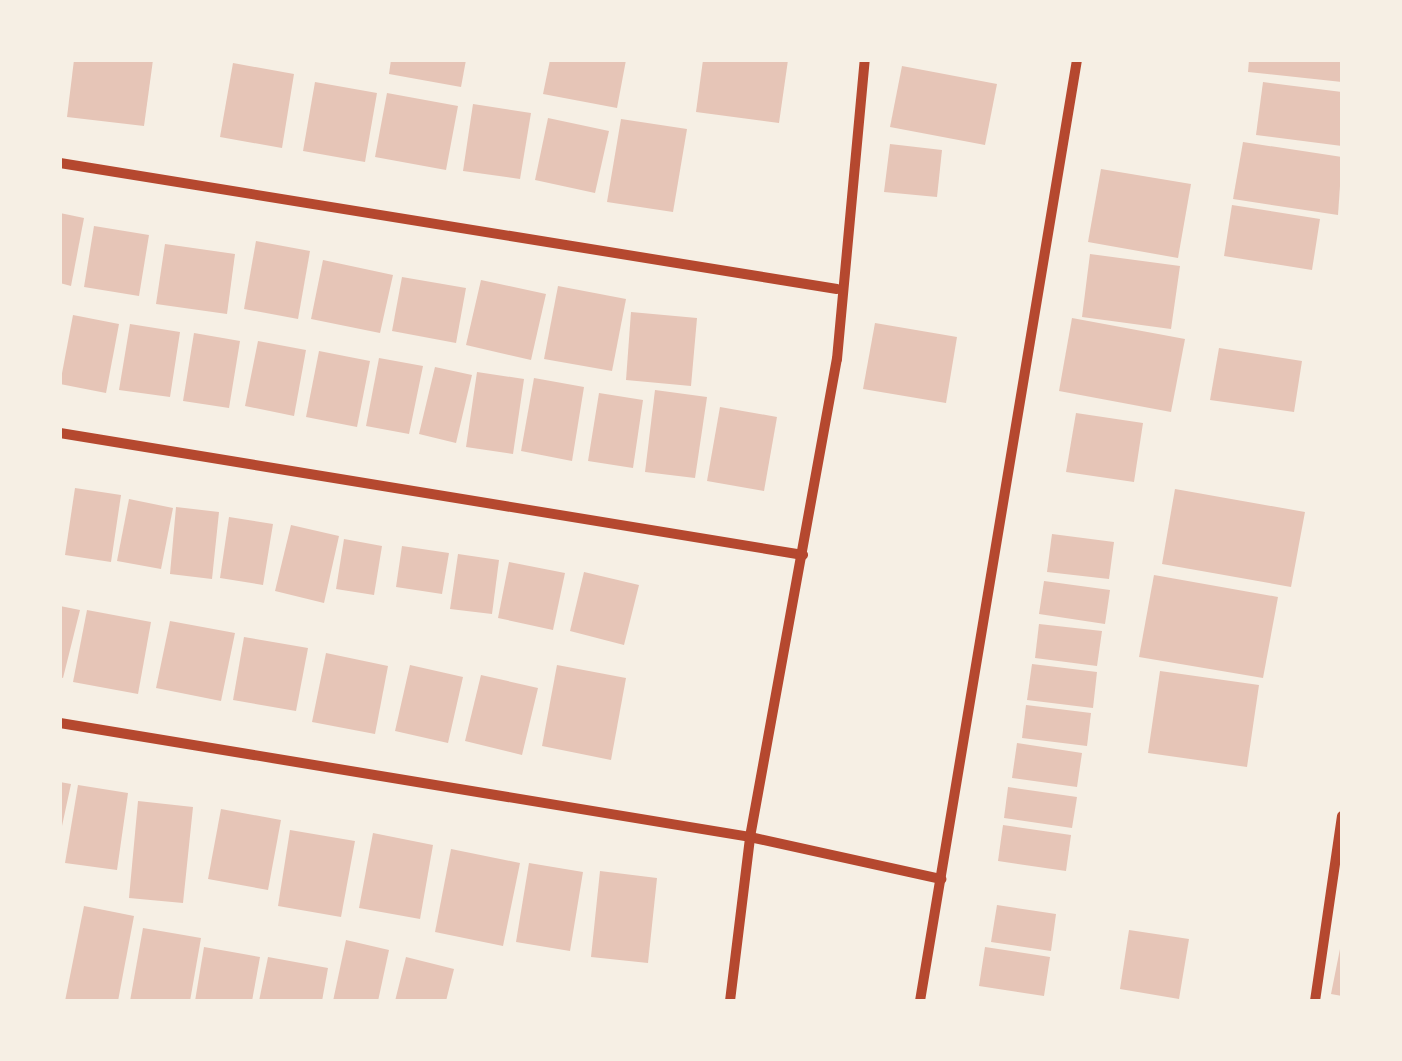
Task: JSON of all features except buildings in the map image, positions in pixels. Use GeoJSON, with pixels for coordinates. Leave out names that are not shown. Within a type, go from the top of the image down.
{"type":"FeatureCollection","features":[{"type":"Feature","properties":{"kind":"street"},"geometry":{"type":"LineString","coordinates":[[730,1001],[750,837],[837,359],[837,289],[864,60]]}},
{"type":"Feature","properties":{"kind":"street"},"geometry":{"type":"LineString","coordinates":[[920,1001],[1077,60]]}},
{"type":"Feature","properties":{"kind":"street"},"geometry":{"type":"LineString","coordinates":[[60,164],[837,289]]}},
{"type":"Feature","properties":{"kind":"street"},"geometry":{"type":"LineString","coordinates":[[60,434],[803,554]]}},
{"type":"Feature","properties":{"kind":"street"},"geometry":{"type":"LineString","coordinates":[[60,723],[750,837],[941,879]]}},
{"type":"Feature","properties":{"kind":"street"},"geometry":{"type":"LineString","coordinates":[[1315,1001],[1342,816]]}}]}
